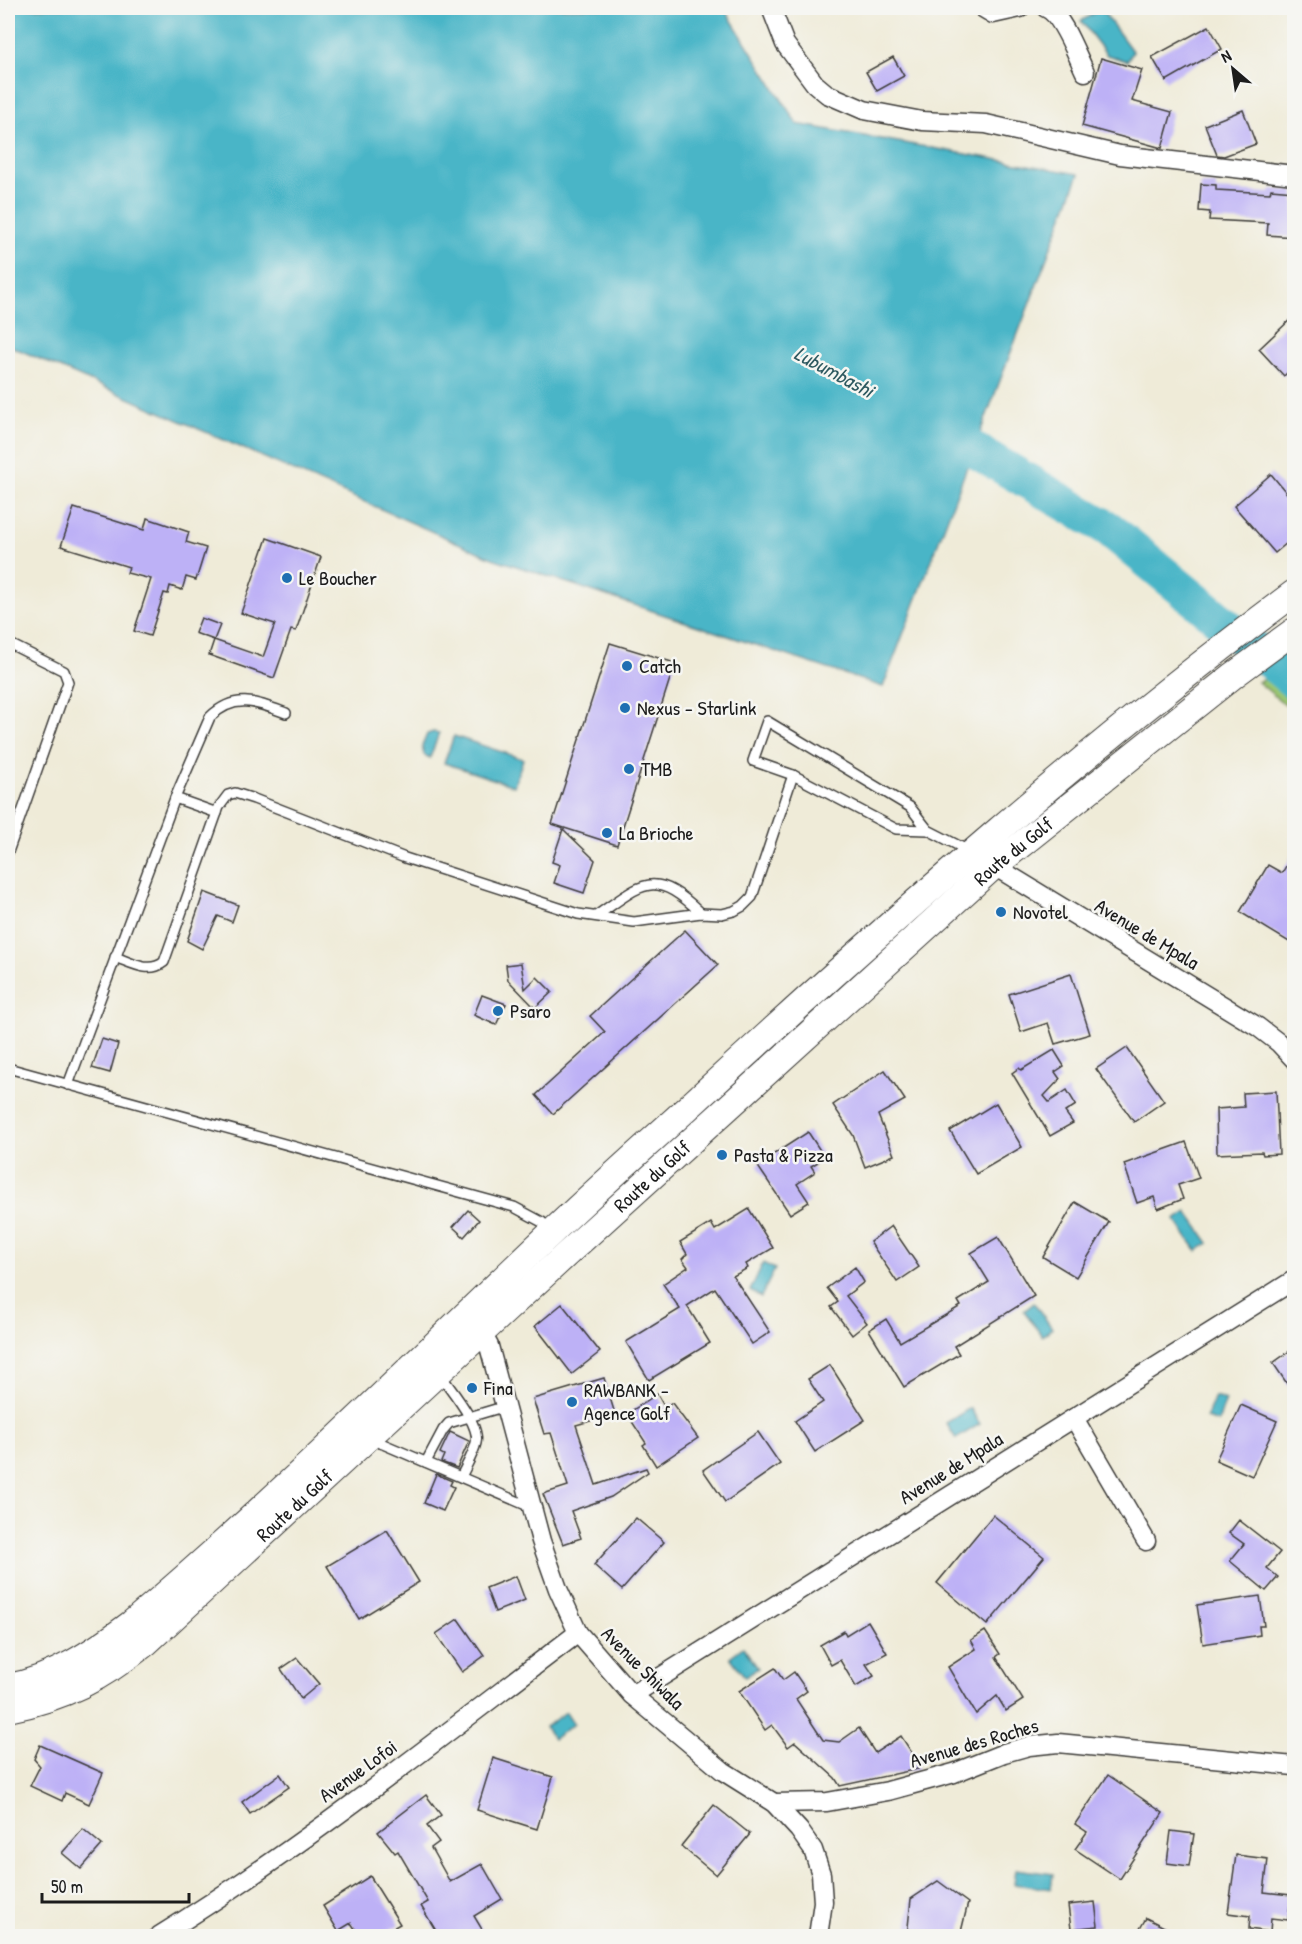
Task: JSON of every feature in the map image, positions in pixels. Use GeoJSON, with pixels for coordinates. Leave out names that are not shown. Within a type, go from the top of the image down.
{"type":"FeatureCollection","features":[{"type":"Feature","properties":{"kind":"main road"},"geometry":{"type":"LineString","coordinates":[[8,1687],[63,1668],[132,1623],[267,1501],[473,1324],[552,1232],[803,1002],[971,853],[1070,769],[1216,651],[1294,593]]}},
{"type":"Feature","properties":{"kind":"main road","name":"Route du Golf"},"geometry":{"type":"LineString","coordinates":[[8,1709],[59,1696],[78,1688],[129,1656],[439,1372],[473,1324],[570,1251],[994,866],[1234,675],[1294,631]]}},
{"type":"Feature","properties":{"kind":"main road"},"geometry":{"type":"LineString","coordinates":[[552,1232],[570,1251]]}},
{"type":"Feature","properties":{"kind":"street"},"geometry":{"type":"LineString","coordinates":[[774,8],[773,13],[785,44],[815,84],[827,94],[864,110],[922,121],[986,124],[1120,155],[1294,175]]}},
{"type":"Feature","properties":{"kind":"street"},"geometry":{"type":"LineString","coordinates":[[983,8],[993,14],[1020,8]]}},
{"type":"Feature","properties":{"kind":"street"},"geometry":{"type":"LineString","coordinates":[[1046,8],[1058,17],[1085,72]]}},
{"type":"Feature","properties":{"kind":"street","name":"Avenue de Mpala"},"geometry":{"type":"LineString","coordinates":[[971,853],[1258,1027],[1279,1043],[1294,1059]]}},
{"type":"Feature","properties":{"kind":"street","name":"Avenue de Mpala"},"geometry":{"type":"LineString","coordinates":[[632,1695],[1294,1280]]}},
{"type":"Feature","properties":{"kind":"street","name":"Avenue Shiwala"},"geometry":{"type":"LineString","coordinates":[[473,1324],[493,1359],[532,1508],[558,1589],[578,1634],[632,1695],[723,1771],[774,1803],[799,1830],[813,1850],[821,1874],[823,1902],[818,1936]]}},
{"type":"Feature","properties":{"kind":"street"},"geometry":{"type":"LineString","coordinates":[[1074,1418],[1146,1541]]}},
{"type":"Feature","properties":{"kind":"street","name":"Avenue Lofoi"},"geometry":{"type":"LineString","coordinates":[[159,1936],[227,1894],[399,1769],[578,1634]]}},
{"type":"Feature","properties":{"kind":"street","name":"Avenue des Roches"},"geometry":{"type":"LineString","coordinates":[[774,1803],[827,1802],[888,1791],[954,1773],[1004,1753],[1029,1746],[1058,1743],[1294,1766]]}},
{"type":"Feature","properties":{"kind":"lane"},"geometry":{"type":"LineString","coordinates":[[8,643],[64,670],[68,682],[8,852]]}},
{"type":"Feature","properties":{"kind":"lane"},"geometry":{"type":"LineString","coordinates":[[68,1085],[175,798],[210,717],[220,708],[244,701],[286,713]]}},
{"type":"Feature","properties":{"kind":"lane"},"geometry":{"type":"LineString","coordinates":[[928,830],[896,829],[793,775],[753,761],[767,721],[910,807],[928,830],[971,853]]}},
{"type":"Feature","properties":{"kind":"lane"},"geometry":{"type":"LineString","coordinates":[[115,957],[151,969],[164,962],[222,800],[235,793],[405,858],[578,914],[634,922],[700,913],[722,914],[743,906],[752,897],[793,775]]}},
{"type":"Feature","properties":{"kind":"lane"},"geometry":{"type":"LineString","coordinates":[[175,798],[217,813]]}},
{"type":"Feature","properties":{"kind":"lane"},"geometry":{"type":"LineString","coordinates":[[596,916],[638,888],[650,884],[663,885],[675,891],[700,913]]}},
{"type":"Feature","properties":{"kind":"lane"},"geometry":{"type":"LineString","coordinates":[[8,1068],[514,1207],[542,1222],[552,1232]]}},
{"type":"Feature","properties":{"kind":"lane"},"geometry":{"type":"LineString","coordinates":[[439,1372],[470,1416],[477,1441],[461,1477]]}},
{"type":"Feature","properties":{"kind":"lane"},"geometry":{"type":"LineString","coordinates":[[426,1462],[449,1423],[506,1406]]}},
{"type":"Feature","properties":{"kind":"lane"},"geometry":{"type":"LineString","coordinates":[[371,1435],[376,1441],[532,1508]]}},
{"type":"Feature","properties":{"kind":"green space"},"geometry":{"type":"Polygon","coordinates":[[[1294,666],[1294,712],[1258,682],[1294,666]]]}},
{"type":"Feature","properties":{"kind":"water"},"geometry":{"type":"Polygon","coordinates":[[[8,8],[724,8],[797,124],[1079,174],[883,687],[492,558],[8,345],[8,8]]]}},
{"type":"Feature","properties":{"kind":"water"},"geometry":{"type":"Polygon","coordinates":[[[1101,9],[1133,52],[1127,61],[1107,55],[1081,21],[1101,9]]]}},
{"type":"Feature","properties":{"kind":"water"},"geometry":{"type":"Polygon","coordinates":[[[439,733],[430,758],[424,755],[422,746],[427,734],[439,733]]]}},
{"type":"Feature","properties":{"kind":"water"},"geometry":{"type":"Polygon","coordinates":[[[454,736],[523,759],[514,786],[444,763],[454,736]]]}},
{"type":"Feature","properties":{"kind":"water"},"geometry":{"type":"Polygon","coordinates":[[[1187,1212],[1209,1243],[1197,1251],[1175,1220],[1187,1212]]]}},
{"type":"Feature","properties":{"kind":"water"},"geometry":{"type":"Polygon","coordinates":[[[763,1263],[775,1269],[761,1297],[750,1291],[763,1263]]]}},
{"type":"Feature","properties":{"kind":"water"},"geometry":{"type":"Polygon","coordinates":[[[1034,1303],[1052,1328],[1042,1336],[1024,1311],[1034,1303]]]}},
{"type":"Feature","properties":{"kind":"water"},"geometry":{"type":"Polygon","coordinates":[[[1215,1396],[1226,1400],[1218,1422],[1206,1418],[1215,1396]]]}},
{"type":"Feature","properties":{"kind":"water"},"geometry":{"type":"Polygon","coordinates":[[[970,1408],[980,1424],[956,1439],[946,1423],[970,1408]]]}},
{"type":"Feature","properties":{"kind":"water"},"geometry":{"type":"Polygon","coordinates":[[[743,1647],[758,1668],[745,1677],[730,1657],[743,1647]]]}},
{"type":"Feature","properties":{"kind":"water"},"geometry":{"type":"Polygon","coordinates":[[[566,1712],[574,1724],[553,1739],[545,1727],[566,1712]]]}},
{"type":"Feature","properties":{"kind":"water"},"geometry":{"type":"Polygon","coordinates":[[[1016,1869],[1053,1874],[1051,1889],[1014,1884],[1016,1869]]]}},
{"type":"Feature","properties":{"kind":"building"},"geometry":{"type":"Polygon","coordinates":[[[1209,26],[1222,49],[1166,81],[1152,57],[1209,26]]]}},
{"type":"Feature","properties":{"kind":"building"},"geometry":{"type":"Polygon","coordinates":[[[893,57],[904,76],[877,91],[866,72],[893,57]]]}},
{"type":"Feature","properties":{"kind":"building"},"geometry":{"type":"Polygon","coordinates":[[[1101,58],[1142,70],[1132,101],[1172,112],[1162,148],[1082,126],[1101,58]]]}},
{"type":"Feature","properties":{"kind":"building"},"geometry":{"type":"Polygon","coordinates":[[[1243,110],[1256,144],[1224,156],[1217,155],[1205,125],[1243,110]]]}},
{"type":"Feature","properties":{"kind":"building"},"geometry":{"type":"Polygon","coordinates":[[[1201,184],[1216,185],[1216,190],[1270,193],[1271,189],[1294,191],[1294,237],[1267,235],[1268,223],[1209,220],[1210,212],[1199,211],[1201,184]]]}},
{"type":"Feature","properties":{"kind":"building"},"geometry":{"type":"Polygon","coordinates":[[[1294,316],[1294,366],[1284,376],[1259,349],[1294,316]]]}},
{"type":"Feature","properties":{"kind":"building"},"geometry":{"type":"Polygon","coordinates":[[[1271,474],[1294,502],[1294,537],[1275,553],[1234,506],[1271,474]]]}},
{"type":"Feature","properties":{"kind":"building"},"geometry":{"type":"Polygon","coordinates":[[[74,508],[144,530],[147,518],[189,532],[186,542],[206,548],[196,580],[186,577],[182,590],[170,586],[168,594],[164,593],[150,636],[134,631],[151,579],[127,573],[129,567],[61,546],[74,508]]]}},
{"type":"Feature","properties":{"kind":"building"},"geometry":{"type":"Polygon","coordinates":[[[267,538],[321,557],[296,631],[291,630],[274,678],[209,655],[214,640],[263,657],[275,624],[241,613],[267,538]]]}},
{"type":"Feature","properties":{"kind":"building"},"geometry":{"type":"Polygon","coordinates":[[[201,618],[220,625],[214,640],[195,633],[201,618]]]}},
{"type":"Feature","properties":{"kind":"building"},"geometry":{"type":"Polygon","coordinates":[[[610,643],[675,663],[617,845],[552,824],[610,643]]]}},
{"type":"Feature","properties":{"kind":"building"},"geometry":{"type":"Polygon","coordinates":[[[563,829],[595,860],[584,893],[554,883],[560,865],[552,862],[563,829]]]}},
{"type":"Feature","properties":{"kind":"building"},"geometry":{"type":"Polygon","coordinates":[[[1294,852],[1294,945],[1240,912],[1268,865],[1282,873],[1294,852]]]}},
{"type":"Feature","properties":{"kind":"building"},"geometry":{"type":"Polygon","coordinates":[[[204,892],[238,905],[232,922],[218,916],[202,949],[187,941],[204,892]]]}},
{"type":"Feature","properties":{"kind":"building"},"geometry":{"type":"Polygon","coordinates":[[[685,930],[718,965],[553,1114],[536,1095],[605,1032],[590,1016],[685,930]]]}},
{"type":"Feature","properties":{"kind":"building"},"geometry":{"type":"Polygon","coordinates":[[[521,963],[525,989],[537,977],[552,992],[535,1008],[508,980],[506,965],[521,963]]]}},
{"type":"Feature","properties":{"kind":"building"},"geometry":{"type":"Polygon","coordinates":[[[1071,974],[1090,1034],[1055,1044],[1048,1023],[1021,1032],[1009,994],[1071,974]]]}},
{"type":"Feature","properties":{"kind":"building"},"geometry":{"type":"Polygon","coordinates":[[[482,995],[506,1004],[496,1025],[474,1015],[482,995]]]}},
{"type":"Feature","properties":{"kind":"building"},"geometry":{"type":"Polygon","coordinates":[[[102,1039],[118,1044],[110,1073],[92,1068],[102,1039]]]}},
{"type":"Feature","properties":{"kind":"building"},"geometry":{"type":"Polygon","coordinates":[[[1127,1048],[1164,1101],[1134,1122],[1096,1069],[1127,1048]]]}},
{"type":"Feature","properties":{"kind":"building"},"geometry":{"type":"Polygon","coordinates":[[[1054,1050],[1064,1066],[1055,1072],[1060,1079],[1044,1096],[1049,1102],[1067,1090],[1076,1105],[1065,1112],[1073,1123],[1050,1136],[1012,1073],[1054,1050]]]}},
{"type":"Feature","properties":{"kind":"building"},"geometry":{"type":"Polygon","coordinates":[[[885,1070],[905,1100],[878,1115],[894,1155],[865,1167],[853,1135],[833,1105],[885,1070]]]}},
{"type":"Feature","properties":{"kind":"building"},"geometry":{"type":"Polygon","coordinates":[[[1276,1091],[1279,1154],[1263,1155],[1262,1152],[1217,1154],[1216,1109],[1244,1107],[1243,1093],[1276,1091]]]}},
{"type":"Feature","properties":{"kind":"building"},"geometry":{"type":"Polygon","coordinates":[[[996,1103],[1022,1147],[976,1174],[950,1131],[996,1103]]]}},
{"type":"Feature","properties":{"kind":"building"},"geometry":{"type":"Polygon","coordinates":[[[808,1132],[825,1158],[811,1166],[815,1172],[797,1184],[809,1202],[790,1214],[757,1165],[808,1132]]]}},
{"type":"Feature","properties":{"kind":"building"},"geometry":{"type":"Polygon","coordinates":[[[1186,1142],[1199,1178],[1178,1185],[1183,1199],[1158,1209],[1154,1197],[1137,1203],[1124,1164],[1186,1142]]]}},
{"type":"Feature","properties":{"kind":"building"},"geometry":{"type":"Polygon","coordinates":[[[1075,1202],[1109,1222],[1076,1277],[1043,1257],[1075,1202]]]}},
{"type":"Feature","properties":{"kind":"building"},"geometry":{"type":"Polygon","coordinates":[[[749,1209],[773,1248],[746,1264],[748,1268],[733,1276],[770,1332],[752,1344],[715,1288],[687,1306],[710,1343],[649,1380],[626,1342],[680,1309],[663,1284],[688,1267],[682,1259],[687,1254],[680,1242],[711,1223],[715,1230],[749,1209]]]}},
{"type":"Feature","properties":{"kind":"building"},"geometry":{"type":"Polygon","coordinates":[[[468,1210],[479,1220],[464,1237],[453,1227],[468,1210]]]}},
{"type":"Feature","properties":{"kind":"building"},"geometry":{"type":"Polygon","coordinates":[[[891,1226],[919,1267],[897,1282],[870,1242],[891,1226]]]}},
{"type":"Feature","properties":{"kind":"building"},"geometry":{"type":"Polygon","coordinates":[[[998,1237],[1034,1296],[954,1346],[959,1354],[904,1387],[869,1330],[886,1319],[900,1342],[961,1306],[958,1301],[989,1282],[971,1253],[998,1237]]]}},
{"type":"Feature","properties":{"kind":"building"},"geometry":{"type":"Polygon","coordinates":[[[855,1267],[864,1282],[846,1296],[867,1323],[852,1335],[831,1307],[838,1302],[827,1288],[855,1267]]]}},
{"type":"Feature","properties":{"kind":"building"},"geometry":{"type":"Polygon","coordinates":[[[562,1304],[600,1352],[572,1374],[535,1326],[562,1304]]]}},
{"type":"Feature","properties":{"kind":"building"},"geometry":{"type":"Polygon","coordinates":[[[1294,1348],[1294,1394],[1273,1363],[1294,1348]]]}},
{"type":"Feature","properties":{"kind":"building"},"geometry":{"type":"Polygon","coordinates":[[[830,1365],[865,1420],[815,1452],[795,1421],[823,1402],[808,1379],[830,1365]]]}},
{"type":"Feature","properties":{"kind":"building"},"geometry":{"type":"Polygon","coordinates":[[[604,1378],[615,1414],[576,1425],[596,1485],[646,1468],[648,1472],[611,1497],[571,1511],[581,1538],[563,1544],[543,1494],[568,1486],[551,1433],[544,1434],[533,1399],[604,1378]]]}},
{"type":"Feature","properties":{"kind":"building"},"geometry":{"type":"Polygon","coordinates":[[[657,1394],[665,1408],[672,1403],[698,1438],[656,1466],[643,1445],[646,1443],[627,1414],[657,1394]]]}},
{"type":"Feature","properties":{"kind":"building"},"geometry":{"type":"Polygon","coordinates":[[[1241,1405],[1277,1421],[1252,1476],[1216,1460],[1241,1405]]]}},
{"type":"Feature","properties":{"kind":"building"},"geometry":{"type":"Polygon","coordinates":[[[450,1432],[469,1441],[457,1468],[441,1462],[444,1455],[440,1453],[450,1432]]]}},
{"type":"Feature","properties":{"kind":"building"},"geometry":{"type":"Polygon","coordinates":[[[758,1432],[780,1464],[725,1502],[703,1470],[758,1432]]]}},
{"type":"Feature","properties":{"kind":"building"},"geometry":{"type":"Polygon","coordinates":[[[436,1474],[452,1481],[450,1485],[454,1487],[443,1511],[424,1503],[436,1474]]]}},
{"type":"Feature","properties":{"kind":"building"},"geometry":{"type":"Polygon","coordinates":[[[993,1515],[1044,1557],[987,1625],[937,1583],[993,1515]]]}},
{"type":"Feature","properties":{"kind":"building"},"geometry":{"type":"Polygon","coordinates":[[[636,1518],[664,1542],[622,1590],[594,1565],[636,1518]]]}},
{"type":"Feature","properties":{"kind":"building"},"geometry":{"type":"Polygon","coordinates":[[[1239,1520],[1280,1552],[1267,1568],[1278,1577],[1266,1591],[1230,1561],[1244,1544],[1229,1533],[1239,1520]]]}},
{"type":"Feature","properties":{"kind":"building"},"geometry":{"type":"Polygon","coordinates":[[[387,1530],[419,1582],[359,1619],[327,1566],[387,1530]]]}},
{"type":"Feature","properties":{"kind":"building"},"geometry":{"type":"Polygon","coordinates":[[[516,1576],[525,1600],[495,1612],[486,1588],[516,1576]]]}},
{"type":"Feature","properties":{"kind":"building"},"geometry":{"type":"Polygon","coordinates":[[[1260,1596],[1264,1626],[1259,1626],[1260,1635],[1203,1644],[1197,1605],[1260,1596]]]}},
{"type":"Feature","properties":{"kind":"building"},"geometry":{"type":"Polygon","coordinates":[[[458,1619],[484,1656],[462,1672],[436,1634],[458,1619]]]}},
{"type":"Feature","properties":{"kind":"building"},"geometry":{"type":"Polygon","coordinates":[[[868,1621],[887,1653],[866,1664],[874,1676],[856,1687],[840,1660],[831,1665],[820,1645],[844,1631],[846,1635],[868,1621]]]}},
{"type":"Feature","properties":{"kind":"building"},"geometry":{"type":"Polygon","coordinates":[[[985,1631],[1000,1654],[996,1657],[1023,1700],[1006,1711],[997,1696],[976,1714],[948,1667],[976,1649],[971,1640],[985,1631]]]}},
{"type":"Feature","properties":{"kind":"building"},"geometry":{"type":"Polygon","coordinates":[[[297,1658],[319,1684],[301,1699],[281,1669],[297,1658]]]}},
{"type":"Feature","properties":{"kind":"building"},"geometry":{"type":"Polygon","coordinates":[[[775,1668],[783,1680],[794,1672],[807,1691],[796,1699],[823,1740],[839,1742],[859,1728],[875,1753],[901,1736],[916,1759],[918,1769],[840,1786],[835,1778],[795,1742],[788,1747],[772,1725],[765,1730],[739,1691],[775,1668]]]}},
{"type":"Feature","properties":{"kind":"building"},"geometry":{"type":"Polygon","coordinates":[[[40,1745],[103,1773],[89,1804],[65,1793],[62,1801],[30,1786],[40,1766],[34,1759],[40,1745]]]}},
{"type":"Feature","properties":{"kind":"building"},"geometry":{"type":"Polygon","coordinates":[[[493,1758],[553,1777],[537,1829],[477,1810],[493,1758]]]}},
{"type":"Feature","properties":{"kind":"building"},"geometry":{"type":"Polygon","coordinates":[[[280,1774],[289,1787],[250,1814],[242,1802],[280,1774]]]}},
{"type":"Feature","properties":{"kind":"building"},"geometry":{"type":"Polygon","coordinates":[[[1108,1775],[1163,1813],[1120,1879],[1075,1849],[1087,1832],[1075,1824],[1108,1775]]]}},
{"type":"Feature","properties":{"kind":"building"},"geometry":{"type":"Polygon","coordinates":[[[426,1795],[441,1815],[427,1826],[439,1842],[431,1848],[450,1882],[482,1864],[502,1899],[474,1916],[486,1936],[439,1936],[421,1906],[428,1902],[398,1851],[395,1853],[378,1832],[426,1795]]]}},
{"type":"Feature","properties":{"kind":"building"},"geometry":{"type":"Polygon","coordinates":[[[714,1805],[750,1834],[716,1875],[681,1846],[714,1805]]]}},
{"type":"Feature","properties":{"kind":"building"},"geometry":{"type":"Polygon","coordinates":[[[83,1829],[102,1845],[81,1869],[62,1853],[83,1829]]]}},
{"type":"Feature","properties":{"kind":"building"},"geometry":{"type":"Polygon","coordinates":[[[1171,1831],[1194,1834],[1189,1866],[1167,1863],[1171,1831]]]}},
{"type":"Feature","properties":{"kind":"building"},"geometry":{"type":"Polygon","coordinates":[[[1236,1855],[1268,1859],[1264,1892],[1291,1895],[1288,1920],[1271,1918],[1270,1932],[1249,1929],[1250,1916],[1228,1913],[1236,1855]]]}},
{"type":"Feature","properties":{"kind":"building"},"geometry":{"type":"Polygon","coordinates":[[[370,1876],[400,1924],[379,1936],[360,1936],[351,1923],[338,1931],[323,1906],[370,1876]]]}},
{"type":"Feature","properties":{"kind":"building"},"geometry":{"type":"Polygon","coordinates":[[[938,1881],[968,1903],[960,1936],[907,1936],[911,1899],[938,1881]]]}},
{"type":"Feature","properties":{"kind":"building"},"geometry":{"type":"Polygon","coordinates":[[[1095,1902],[1098,1926],[1071,1929],[1068,1905],[1095,1902]]]}},
{"type":"Feature","properties":{"kind":"building"},"geometry":{"type":"Polygon","coordinates":[[[1146,1918],[1182,1936],[1136,1936],[1146,1918]]]}},
{"type":"Feature","properties":{"kind":"waterway","name":"Lubumbashi"},"geometry":{"type":"LineString","coordinates":[[932,425],[1109,529],[1294,681]]}},
{"type":"Feature","properties":{"kind":"place","name":"Le Boucher"},"geometry":{"type":"Point","coordinates":[287,578]}},
{"type":"Feature","properties":{"kind":"place","name":"Catch"},"geometry":{"type":"Point","coordinates":[627,666]}},
{"type":"Feature","properties":{"kind":"place","name":"Nexus - Starlink"},"geometry":{"type":"Point","coordinates":[625,708]}},
{"type":"Feature","properties":{"kind":"place","name":"TMB"},"geometry":{"type":"Point","coordinates":[629,769]}},
{"type":"Feature","properties":{"kind":"place","name":"La Brioche"},"geometry":{"type":"Point","coordinates":[607,833]}},
{"type":"Feature","properties":{"kind":"place","name":"Novotel"},"geometry":{"type":"Point","coordinates":[1001,912]}},
{"type":"Feature","properties":{"kind":"place","name":"Psaro"},"geometry":{"type":"Point","coordinates":[498,1011]}},
{"type":"Feature","properties":{"kind":"place","name":"Pasta & Pizza"},"geometry":{"type":"Point","coordinates":[722,1155]}},
{"type":"Feature","properties":{"kind":"place","name":"Fina"},"geometry":{"type":"Point","coordinates":[472,1388]}},
{"type":"Feature","properties":{"kind":"place","name":"RAWBANK - Agence Golf"},"geometry":{"type":"Point","coordinates":[572,1402]}}]}
